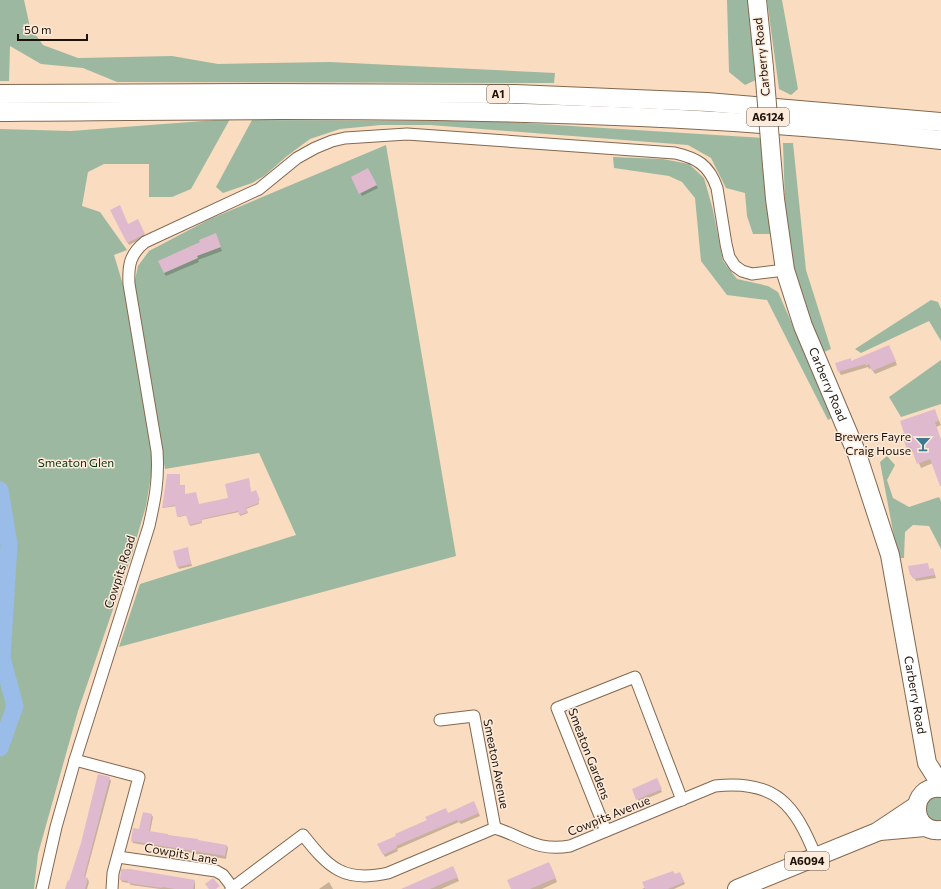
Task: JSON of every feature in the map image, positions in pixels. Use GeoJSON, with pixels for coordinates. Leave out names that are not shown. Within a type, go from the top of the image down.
{"type":"FeatureCollection","features":[{"type":"Feature","properties":{"kind":"main road","name":"Carberry Road"},"geometry":{"type":"LineString","coordinates":[[757,0],[775,198],[785,270],[803,326],[857,454],[890,554],[927,763],[941,786]]}},
{"type":"Feature","properties":{"kind":"main road","name":"A1"},"geometry":{"type":"LineString","coordinates":[[0,94],[515,94],[707,102],[941,122]]}},
{"type":"Feature","properties":{"kind":"main road","name":"A1"},"geometry":{"type":"LineString","coordinates":[[0,112],[368,110],[568,113],[747,122],[941,140]]}},
{"type":"Feature","properties":{"kind":"main road","name":"Carberry Road"},"geometry":{"type":"LineString","coordinates":[[918,801],[927,763]]}},
{"type":"Feature","properties":{"kind":"main road"},"geometry":{"type":"LineString","coordinates":[[941,786],[930,789],[918,801],[918,818],[932,829],[941,846]]}},
{"type":"Feature","properties":{"kind":"main road","name":"A6094"},"geometry":{"type":"LineString","coordinates":[[737,889],[877,832],[918,801]]}},
{"type":"Feature","properties":{"kind":"main road","name":"A6094"},"geometry":{"type":"LineString","coordinates":[[877,832],[932,829]]}},
{"type":"Feature","properties":{"kind":"street","name":"Cowpits Road"},"geometry":{"type":"LineString","coordinates":[[42,889],[56,828],[75,760],[149,526],[157,494],[159,471],[157,451],[129,284],[128,270],[132,257],[137,248],[145,242],[259,189],[298,158],[315,148],[332,141],[345,138],[407,134],[675,153],[686,156],[697,161],[708,169],[714,180],[717,188],[729,257],[735,266],[742,271],[752,274],[785,270]]}},
{"type":"Feature","properties":{"kind":"street","name":"Smeaton Gardens"},"geometry":{"type":"LineString","coordinates":[[606,831],[557,708],[634,677],[682,800]]}},
{"type":"Feature","properties":{"kind":"street","name":"Smeaton Avenue"},"geometry":{"type":"LineString","coordinates":[[440,720],[474,716],[495,828]]}},
{"type":"Feature","properties":{"kind":"street"},"geometry":{"type":"LineString","coordinates":[[75,760],[139,777],[113,873],[112,889]]}},
{"type":"Feature","properties":{"kind":"street","name":"Cowpits Avenue"},"geometry":{"type":"LineString","coordinates":[[495,828],[511,833],[533,844],[557,848],[570,846],[715,786],[734,784],[752,786],[766,790],[783,802],[796,815],[806,832],[816,857]]}},
{"type":"Feature","properties":{"kind":"street","name":"Cowpits Lane"},"geometry":{"type":"LineString","coordinates":[[118,856],[216,871],[223,875],[232,888],[303,835],[321,858],[332,866],[344,873],[371,877],[388,873],[495,828]]}},
{"type":"Feature","properties":{"kind":"green space"},"geometry":{"type":"Polygon","coordinates":[[[0,0],[24,0],[30,27],[43,45],[78,58],[172,56],[218,64],[330,62],[555,73],[554,83],[117,82],[83,68],[41,64],[10,46],[9,81],[0,81],[0,0]]]}},
{"type":"Feature","properties":{"kind":"green space"},"geometry":{"type":"Polygon","coordinates":[[[727,0],[749,0],[758,79],[745,85],[729,72],[727,0]]]}},
{"type":"Feature","properties":{"kind":"green space"},"geometry":{"type":"Polygon","coordinates":[[[767,0],[782,0],[798,89],[791,95],[779,89],[767,0]]]}},
{"type":"Feature","properties":{"kind":"green space","name":"Smeaton Glen"},"geometry":{"type":"Polygon","coordinates":[[[230,119],[191,189],[172,197],[149,197],[149,164],[104,164],[88,172],[82,206],[100,212],[127,250],[114,255],[124,288],[153,463],[146,506],[132,554],[78,711],[38,854],[34,889],[0,889],[0,129],[71,131],[230,119]]]}},
{"type":"Feature","properties":{"kind":"green space"},"geometry":{"type":"Polygon","coordinates":[[[252,120],[493,121],[764,138],[771,234],[753,234],[747,216],[745,193],[726,188],[711,158],[688,145],[430,125],[381,125],[340,129],[310,139],[264,176],[252,183],[223,193],[216,187],[252,120]]]}},
{"type":"Feature","properties":{"kind":"green space"},"geometry":{"type":"Polygon","coordinates":[[[783,143],[793,143],[806,270],[831,349],[824,352],[812,332],[794,268],[785,205],[783,143]]]}},
{"type":"Feature","properties":{"kind":"green space"},"geometry":{"type":"Polygon","coordinates":[[[386,145],[456,556],[119,647],[140,584],[296,535],[259,453],[165,469],[134,285],[138,266],[149,251],[210,219],[386,145]]]}},
{"type":"Feature","properties":{"kind":"green space"},"geometry":{"type":"Polygon","coordinates":[[[613,157],[663,159],[689,164],[704,178],[713,210],[723,261],[737,279],[768,286],[778,292],[833,417],[828,420],[767,300],[727,295],[701,261],[695,198],[682,182],[669,176],[614,168],[613,157]]]}},
{"type":"Feature","properties":{"kind":"green space"},"geometry":{"type":"Polygon","coordinates":[[[931,300],[938,302],[941,309],[941,341],[929,321],[861,353],[855,349],[931,300]]]}},
{"type":"Feature","properties":{"kind":"green space"},"geometry":{"type":"Polygon","coordinates":[[[941,360],[941,404],[901,417],[889,397],[941,360]]]}},
{"type":"Feature","properties":{"kind":"green space"},"geometry":{"type":"Polygon","coordinates":[[[887,456],[895,465],[887,480],[893,498],[909,507],[939,497],[941,501],[941,549],[929,526],[913,525],[905,532],[904,558],[898,558],[880,462],[887,456]]]}},
{"type":"Feature","properties":{"kind":"green space"},"geometry":{"type":"Polygon","coordinates":[[[941,795],[941,824],[927,820],[925,801],[941,795]]]}},
{"type":"Feature","properties":{"kind":"building"},"geometry":{"type":"Polygon","coordinates":[[[368,168],[377,185],[359,194],[351,177],[368,168]]]}},
{"type":"Feature","properties":{"kind":"building"},"geometry":{"type":"Polygon","coordinates":[[[120,205],[128,224],[138,219],[145,234],[127,243],[110,210],[120,205]]]}},
{"type":"Feature","properties":{"kind":"building"},"geometry":{"type":"Polygon","coordinates":[[[216,233],[221,247],[197,256],[198,258],[164,273],[158,261],[216,233]]]}},
{"type":"Feature","properties":{"kind":"building"},"geometry":{"type":"Polygon","coordinates":[[[889,345],[896,361],[872,371],[869,364],[866,366],[865,364],[838,372],[835,363],[851,358],[851,361],[889,345]]]}},
{"type":"Feature","properties":{"kind":"building","name":"Brewers Fayre Craig House"},"geometry":{"type":"Polygon","coordinates":[[[935,409],[939,421],[935,422],[941,440],[941,486],[930,459],[917,464],[911,447],[907,449],[901,433],[904,433],[900,421],[935,409]]]}},
{"type":"Feature","properties":{"kind":"building"},"geometry":{"type":"Polygon","coordinates":[[[167,474],[180,474],[180,485],[185,485],[185,494],[196,492],[199,504],[228,498],[225,484],[249,478],[251,492],[256,490],[260,500],[258,500],[259,503],[246,508],[248,512],[239,515],[238,511],[202,519],[202,522],[189,525],[186,515],[177,517],[175,505],[162,508],[167,474]]]}},
{"type":"Feature","properties":{"kind":"building"},"geometry":{"type":"Polygon","coordinates":[[[188,547],[191,564],[177,567],[173,551],[188,547]]]}},
{"type":"Feature","properties":{"kind":"building"},"geometry":{"type":"Polygon","coordinates":[[[928,563],[929,569],[933,568],[935,575],[913,579],[912,574],[910,575],[908,566],[928,563]]]}},
{"type":"Feature","properties":{"kind":"building"},"geometry":{"type":"Polygon","coordinates":[[[98,774],[110,777],[84,877],[88,878],[85,889],[65,889],[81,843],[98,774]]]}},
{"type":"Feature","properties":{"kind":"building"},"geometry":{"type":"Polygon","coordinates":[[[657,778],[662,789],[636,800],[632,789],[657,778]]]}},
{"type":"Feature","properties":{"kind":"building"},"geometry":{"type":"Polygon","coordinates":[[[474,801],[479,813],[458,822],[457,820],[396,846],[397,848],[383,855],[377,844],[396,836],[395,834],[427,820],[425,817],[446,808],[448,813],[474,801]]]}},
{"type":"Feature","properties":{"kind":"building"},"geometry":{"type":"Polygon","coordinates":[[[143,812],[152,814],[149,831],[227,845],[225,856],[131,841],[133,828],[139,829],[143,812]]]}},
{"type":"Feature","properties":{"kind":"building"},"geometry":{"type":"Polygon","coordinates":[[[549,862],[556,878],[530,889],[511,889],[507,880],[549,862]]]}},
{"type":"Feature","properties":{"kind":"building"},"geometry":{"type":"Polygon","coordinates":[[[453,866],[458,877],[430,889],[401,889],[453,866]]]}},
{"type":"Feature","properties":{"kind":"building"},"geometry":{"type":"Polygon","coordinates":[[[121,869],[130,869],[195,880],[193,889],[162,888],[128,883],[128,881],[120,880],[121,869]]]}},
{"type":"Feature","properties":{"kind":"building"},"geometry":{"type":"Polygon","coordinates":[[[673,871],[675,874],[680,872],[684,882],[668,889],[645,889],[642,882],[673,871]]]}},
{"type":"Feature","properties":{"kind":"building"},"geometry":{"type":"Polygon","coordinates":[[[213,878],[220,886],[216,889],[209,889],[205,884],[213,878]]]}},
{"type":"Feature","properties":{"kind":"waterway"},"geometry":{"type":"LineString","coordinates":[[0,490],[9,544],[2,658],[15,706],[0,748]]}},
{"type":"Feature","properties":{"kind":"place","name":"Brewers Fayre Craig House"},"geometry":{"type":"Point","coordinates":[923,444]}}]}
